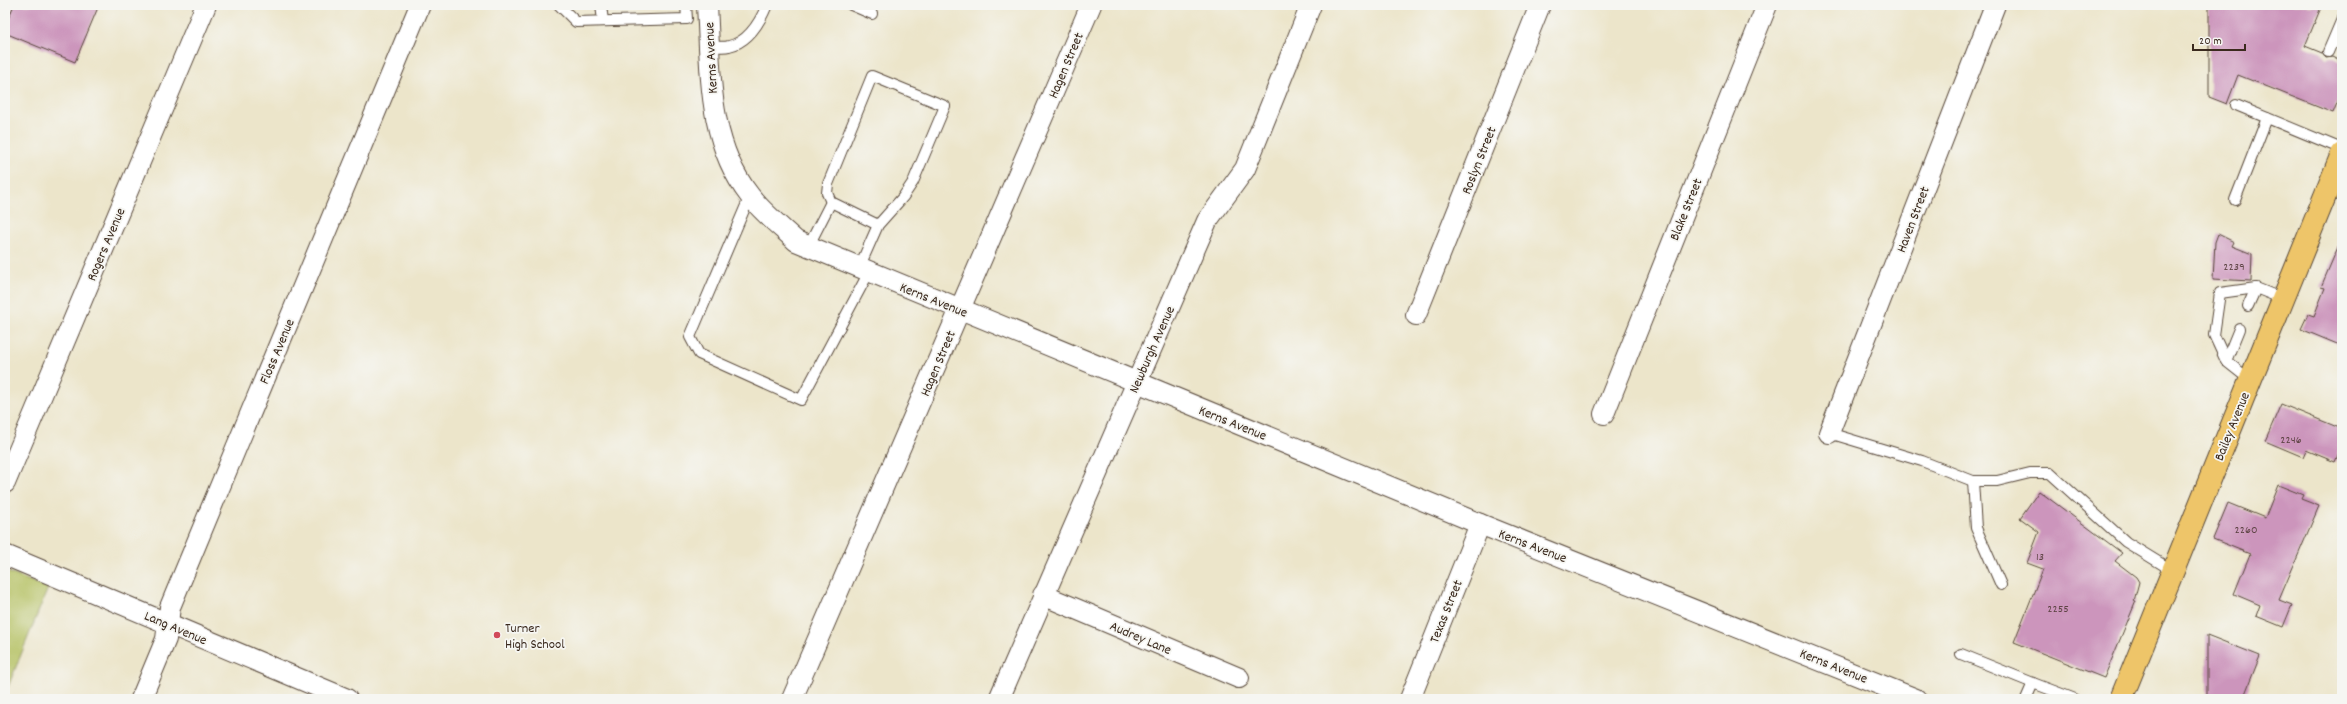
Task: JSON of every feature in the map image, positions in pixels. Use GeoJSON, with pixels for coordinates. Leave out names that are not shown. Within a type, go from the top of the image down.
{"type":"FeatureCollection","features":[{"type":"Feature","properties":{"kind":"main road","name":"Bailey Avenue"},"geometry":{"type":"LineString","coordinates":[[2121,699],[2342,154]]}},
{"type":"Feature","properties":{"kind":"street","name":"Rogers Avenue"},"geometry":{"type":"LineString","coordinates":[[5,483],[206,5]]}},
{"type":"Feature","properties":{"kind":"street","name":"Floss Avenue"},"geometry":{"type":"LineString","coordinates":[[141,699],[166,639],[170,607],[207,514],[420,5]]}},
{"type":"Feature","properties":{"kind":"street","name":"Hagen Street"},"geometry":{"type":"LineString","coordinates":[[792,699],[1091,5]]}},
{"type":"Feature","properties":{"kind":"street","name":"Newburgh Avenue"},"geometry":{"type":"LineString","coordinates":[[999,699],[1043,595],[1207,222],[1245,169],[1311,5]]}},
{"type":"Feature","properties":{"kind":"street","name":"Roslyn Street"},"geometry":{"type":"LineString","coordinates":[[1416,315],[1540,5]]}},
{"type":"Feature","properties":{"kind":"street","name":"Blake Street"},"geometry":{"type":"LineString","coordinates":[[1604,414],[1767,5]]}},
{"type":"Feature","properties":{"kind":"street","name":"Haven Street"},"geometry":{"type":"LineString","coordinates":[[1829,433],[1995,5]]}},
{"type":"Feature","properties":{"kind":"street","name":"Kerns Avenue"},"geometry":{"type":"LineString","coordinates":[[707,11],[712,106],[718,132],[727,156],[750,196],[768,216],[796,241],[1480,524],[1916,699]]}},
{"type":"Feature","properties":{"kind":"street","name":"Texas Street"},"geometry":{"type":"LineString","coordinates":[[1410,699],[1480,524]]}},
{"type":"Feature","properties":{"kind":"street","name":"Lang Avenue"},"geometry":{"type":"LineString","coordinates":[[5,555],[347,699]]}},
{"type":"Feature","properties":{"kind":"street","name":"Audrey Lane"},"geometry":{"type":"LineString","coordinates":[[1043,595],[1239,678]]}},
{"type":"Feature","properties":{"kind":"lane"},"geometry":{"type":"LineString","coordinates":[[559,5],[576,22],[687,19],[707,11]]}},
{"type":"Feature","properties":{"kind":"lane"},"geometry":{"type":"LineString","coordinates":[[601,5],[603,21]]}},
{"type":"Feature","properties":{"kind":"lane"},"geometry":{"type":"LineString","coordinates":[[686,5],[687,19]]}},
{"type":"Feature","properties":{"kind":"lane"},"geometry":{"type":"LineString","coordinates":[[709,46],[729,46],[747,36],[761,19],[767,5]]}},
{"type":"Feature","properties":{"kind":"lane"},"geometry":{"type":"LineString","coordinates":[[851,5],[872,14]]}},
{"type":"Feature","properties":{"kind":"lane"},"geometry":{"type":"LineString","coordinates":[[2328,52],[2342,19]]}},
{"type":"Feature","properties":{"kind":"lane"},"geometry":{"type":"LineString","coordinates":[[750,196],[690,337],[699,354],[801,400],[864,270],[878,226],[903,197],[913,182],[945,106],[872,76],[828,184],[827,193],[831,202],[878,226]]}},
{"type":"Feature","properties":{"kind":"lane"},"geometry":{"type":"LineString","coordinates":[[2236,105],[2342,149]]}},
{"type":"Feature","properties":{"kind":"lane"},"geometry":{"type":"LineString","coordinates":[[2234,200],[2267,118]]}},
{"type":"Feature","properties":{"kind":"lane"},"geometry":{"type":"LineString","coordinates":[[808,247],[831,202]]}},
{"type":"Feature","properties":{"kind":"lane"},"geometry":{"type":"LineString","coordinates":[[2250,380],[2226,361],[2214,334],[2220,293],[2256,288],[2283,299]]}},
{"type":"Feature","properties":{"kind":"lane"},"geometry":{"type":"LineString","coordinates":[[2248,306],[2256,288]]}},
{"type":"Feature","properties":{"kind":"lane"},"geometry":{"type":"LineString","coordinates":[[2226,361],[2239,329]]}},
{"type":"Feature","properties":{"kind":"lane"},"geometry":{"type":"LineString","coordinates":[[1829,433],[1922,461],[1973,480],[1997,481],[2030,473],[2050,472],[2126,542],[2173,571]]}},
{"type":"Feature","properties":{"kind":"lane"},"geometry":{"type":"LineString","coordinates":[[1973,480],[1976,528],[2001,585]]}},
{"type":"Feature","properties":{"kind":"lane"},"geometry":{"type":"LineString","coordinates":[[1961,654],[2076,699]]}},
{"type":"Feature","properties":{"kind":"lane"},"geometry":{"type":"LineString","coordinates":[[2026,699],[2033,683]]}},
{"type":"Feature","properties":{"kind":"green space"},"geometry":{"type":"Polygon","coordinates":[[[5,571],[48,588],[5,694],[5,571]]]}},
{"type":"Feature","properties":{"kind":"building"},"geometry":{"type":"Polygon","coordinates":[[[14,5],[99,5],[75,62],[5,33],[5,26],[14,5]]]}},
{"type":"Feature","properties":{"kind":"building"},"geometry":{"type":"Polygon","coordinates":[[[2209,5],[2322,5],[2305,46],[2322,53],[2326,58],[2332,57],[2342,62],[2342,91],[2333,113],[2238,75],[2227,104],[2209,97],[2209,5]]]}},
{"type":"Feature","properties":{"kind":"building"},"geometry":{"type":"Polygon","coordinates":[[[2218,234],[2234,242],[2232,246],[2252,254],[2251,281],[2213,279],[2215,242],[2218,234]]]}},
{"type":"Feature","properties":{"kind":"building"},"geometry":{"type":"Polygon","coordinates":[[[2341,240],[2342,346],[2301,329],[2308,314],[2314,316],[2325,288],[2321,287],[2341,240]]]}},
{"type":"Feature","properties":{"kind":"building"},"geometry":{"type":"Polygon","coordinates":[[[2281,404],[2342,429],[2342,445],[2335,462],[2306,450],[2303,457],[2265,441],[2281,404]]]}},
{"type":"Feature","properties":{"kind":"building"},"geometry":{"type":"Polygon","coordinates":[[[2278,485],[2303,495],[2301,499],[2319,506],[2279,600],[2292,605],[2283,627],[2256,616],[2260,605],[2234,594],[2250,554],[2213,539],[2228,503],[2265,518],[2278,485]]]}},
{"type":"Feature","properties":{"kind":"building"},"geometry":{"type":"Polygon","coordinates":[[[2039,491],[2122,553],[2115,561],[2136,577],[2139,582],[2134,601],[2136,601],[2104,678],[2014,642],[2043,569],[2027,563],[2039,532],[2020,518],[2039,491]]]}},
{"type":"Feature","properties":{"kind":"building"},"geometry":{"type":"Polygon","coordinates":[[[2207,635],[2260,656],[2243,699],[2207,699],[2207,635]]]}},
{"type":"Feature","properties":{"kind":"place","name":"Turner High School"},"geometry":{"type":"Point","coordinates":[497,635]}}]}
